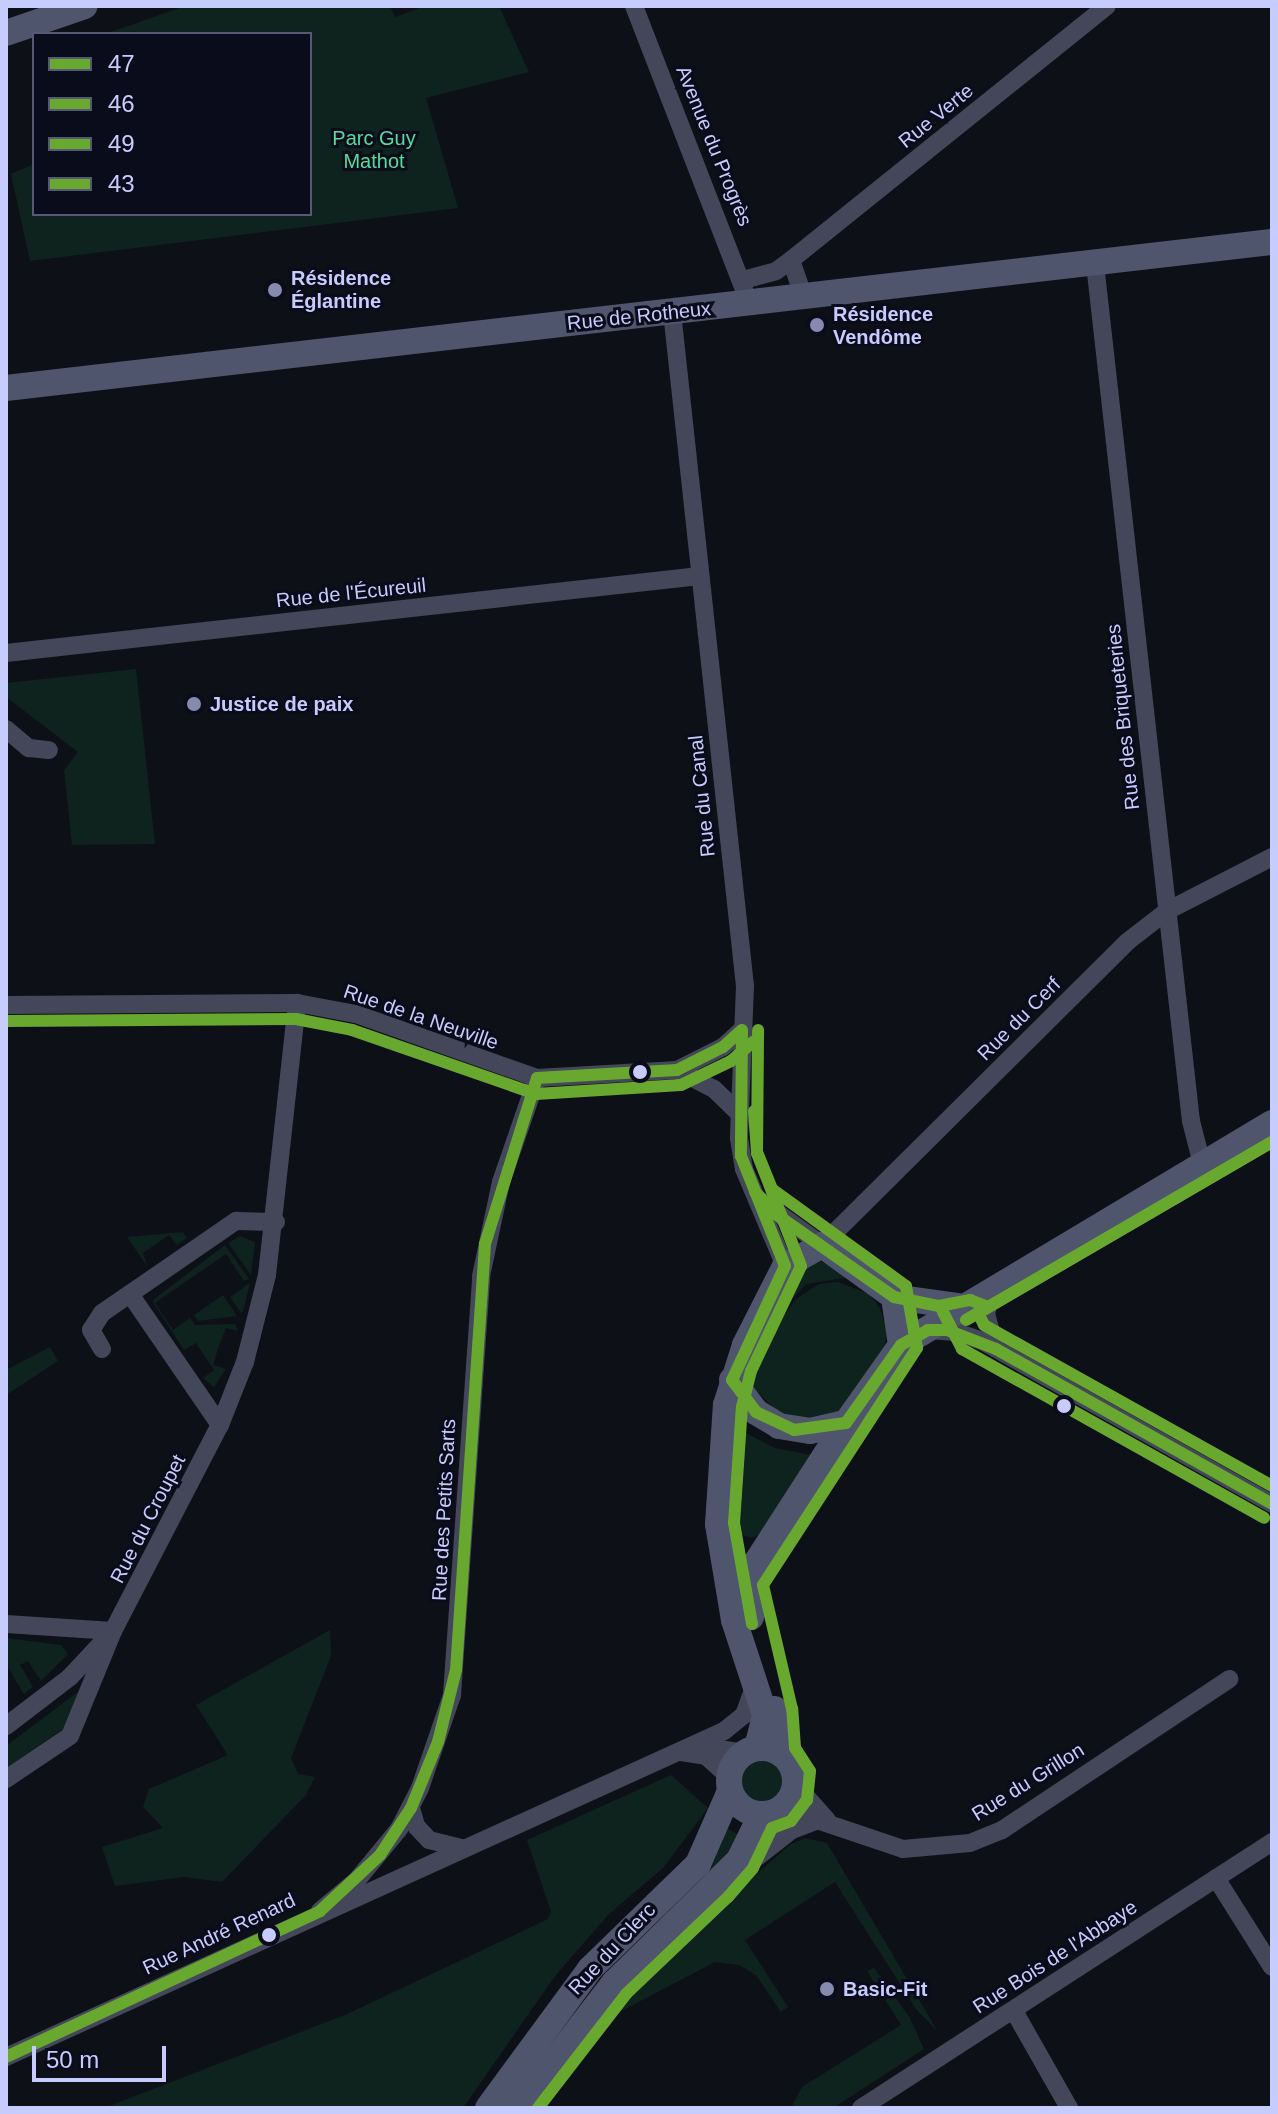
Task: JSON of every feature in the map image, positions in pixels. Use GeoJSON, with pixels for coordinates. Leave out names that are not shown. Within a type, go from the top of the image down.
{"type":"FeatureCollection","features":[{"type":"Feature","properties":{"kind":"street"},"geometry":{"type":"LineString","coordinates":[[6,33],[85,6]]}},
{"type":"Feature","properties":{"kind":"street","name":"Avenue du Progrès"},"geometry":{"type":"LineString","coordinates":[[634,6],[744,292]]}},
{"type":"Feature","properties":{"kind":"street","name":"Rue Verte"},"geometry":{"type":"LineString","coordinates":[[744,292],[791,260],[1107,6]]}},
{"type":"Feature","properties":{"kind":"street","name":"Rue de Rotheux"},"geometry":{"type":"LineString","coordinates":[[11,391],[672,312],[744,292],[804,298],[1272,242]]}},
{"type":"Feature","properties":{"kind":"street"},"geometry":{"type":"LineString","coordinates":[[791,260],[804,298]]}},
{"type":"Feature","properties":{"kind":"street","name":"Rue des Briqueteries"},"geometry":{"type":"LineString","coordinates":[[1095,264],[1191,1121],[1202,1164]]}},
{"type":"Feature","properties":{"kind":"street","name":"Rue du Canal"},"geometry":{"type":"LineString","coordinates":[[672,312],[745,986],[738,1112],[741,1156],[785,1266]]}},
{"type":"Feature","properties":{"kind":"street","name":"Rue de l'Écureuil"},"geometry":{"type":"LineString","coordinates":[[6,653],[700,576]]}},
{"type":"Feature","properties":{"kind":"street"},"geometry":{"type":"LineString","coordinates":[[6,729],[29,748],[49,750]]}},
{"type":"Feature","properties":{"kind":"street","name":"Rue du Cerf"},"geometry":{"type":"LineString","coordinates":[[822,1245],[1127,942],[1167,911],[1272,857]]}},
{"type":"Feature","properties":{"kind":"street","name":"Rue de la Neuville"},"geometry":{"type":"LineString","coordinates":[[6,1005],[297,1003],[356,1014],[537,1078],[677,1070],[716,1051],[742,1030]]}},
{"type":"Feature","properties":{"kind":"street","name":"Rue du Croupet"},"geometry":{"type":"LineString","coordinates":[[6,1779],[70,1736],[113,1631],[220,1425],[252,1337],[276,1222],[297,1003]]}},
{"type":"Feature","properties":{"kind":"street"},"geometry":{"type":"LineString","coordinates":[[677,1070],[714,1089],[738,1112]]}},
{"type":"Feature","properties":{"kind":"street","name":"Rue des Petits Sarts"},"geometry":{"type":"LineString","coordinates":[[320,1911],[380,1855],[411,1808],[438,1742],[456,1670],[485,1244],[501,1182],[537,1078]]}},
{"type":"Feature","properties":{"kind":"street"},"geometry":{"type":"LineString","coordinates":[[730,1784],[760,1752],[776,1712],[747,1635],[746,1595],[750,1572],[846,1423],[901,1345],[1272,1123]]}},
{"type":"Feature","properties":{"kind":"street"},"geometry":{"type":"LineString","coordinates":[[759,1199],[894,1297],[977,1299]]}},
{"type":"Feature","properties":{"kind":"street"},"geometry":{"type":"LineString","coordinates":[[102,1349],[91,1330],[94,1319],[236,1221],[276,1222]]}},
{"type":"Feature","properties":{"kind":"street"},"geometry":{"type":"LineString","coordinates":[[760,1752],[765,1715],[755,1685],[747,1635],[718,1524],[732,1380],[785,1266],[822,1245]]}},
{"type":"Feature","properties":{"kind":"street"},"geometry":{"type":"LineString","coordinates":[[130,1294],[220,1425]]}},
{"type":"Feature","properties":{"kind":"street"},"geometry":{"type":"LineString","coordinates":[[894,1297],[901,1345]]}},
{"type":"Feature","properties":{"kind":"street"},"geometry":{"type":"LineString","coordinates":[[971,1336],[977,1299]]}},
{"type":"Feature","properties":{"kind":"street"},"geometry":{"type":"LineString","coordinates":[[977,1299],[996,1349]]}},
{"type":"Feature","properties":{"kind":"street"},"geometry":{"type":"LineString","coordinates":[[928,1330],[971,1336],[1272,1504]]}},
{"type":"Feature","properties":{"kind":"street"},"geometry":{"type":"LineString","coordinates":[[732,1380],[756,1412],[779,1426],[810,1431],[846,1423]]}},
{"type":"Feature","properties":{"kind":"street"},"geometry":{"type":"LineString","coordinates":[[6,1624],[113,1631]]}},
{"type":"Feature","properties":{"kind":"street","name":"Rue du Croupet"},"geometry":{"type":"LineString","coordinates":[[6,1726],[68,1679],[113,1631]]}},
{"type":"Feature","properties":{"kind":"street","name":"Rue du Grillon"},"geometry":{"type":"LineString","coordinates":[[768,1814],[796,1813],[903,1849],[935,1849],[986,1837],[1229,1679]]}},
{"type":"Feature","properties":{"kind":"street","name":"Rue André Renard"},"geometry":{"type":"LineString","coordinates":[[6,2057],[320,1911],[736,1724],[755,1685]]}},
{"type":"Feature","properties":{"kind":"street","name":"Rue André Renard"},"geometry":{"type":"LineString","coordinates":[[695,1744],[760,1752]]}},
{"type":"Feature","properties":{"kind":"street"},"geometry":{"type":"LineString","coordinates":[[670,1752],[706,1756],[730,1784],[741,1807],[768,1814],[788,1801],[795,1784],[792,1766],[760,1752]]}},
{"type":"Feature","properties":{"kind":"street","name":"Rue du Clerc"},"geometry":{"type":"LineString","coordinates":[[488,2108],[590,1969],[698,1864],[730,1784]]}},
{"type":"Feature","properties":{"kind":"street","name":"Rue du Grillon"},"geometry":{"type":"LineString","coordinates":[[795,1784],[824,1823]]}},
{"type":"Feature","properties":{"kind":"street"},"geometry":{"type":"LineString","coordinates":[[411,1808],[416,1826],[429,1840],[461,1848]]}},
{"type":"Feature","properties":{"kind":"street","name":"Rue du Clerc"},"geometry":{"type":"LineString","coordinates":[[518,2108],[614,1983],[723,1878],[739,1860],[768,1814]]}},
{"type":"Feature","properties":{"kind":"street"},"geometry":{"type":"LineString","coordinates":[[723,1878],[746,1868],[798,1826],[824,1823]]}},
{"type":"Feature","properties":{"kind":"street","name":"Rue Bois de l'Abbaye"},"geometry":{"type":"LineString","coordinates":[[861,2108],[1272,1842]]}},
{"type":"Feature","properties":{"kind":"street"},"geometry":{"type":"LineString","coordinates":[[1216,1878],[1272,1967]]}},
{"type":"Feature","properties":{"kind":"street"},"geometry":{"type":"LineString","coordinates":[[1014,2011],[1069,2108]]}},
{"type":"Feature","properties":{"kind":"green space","name":"Parc Guy Mathot"},"geometry":{"type":"Polygon","coordinates":[[[185,6],[390,6],[395,17],[425,6],[499,6],[529,72],[426,98],[458,208],[30,261],[11,174],[32,165],[32,216],[312,216],[312,32],[111,32],[185,6]]]}},
{"type":"Feature","properties":{"kind":"green space"},"geometry":{"type":"Polygon","coordinates":[[[136,669],[155,844],[72,845],[64,770],[78,752],[6,697],[6,683],[136,669]]]}},
{"type":"Feature","properties":{"kind":"green space"},"geometry":{"type":"Polygon","coordinates":[[[183,1232],[187,1238],[177,1245],[169,1235],[143,1253],[147,1266],[127,1237],[183,1232]]]}},
{"type":"Feature","properties":{"kind":"green space"},"geometry":{"type":"Polygon","coordinates":[[[240,1236],[255,1242],[251,1275],[228,1243],[240,1236]]]}},
{"type":"Feature","properties":{"kind":"green space"},"geometry":{"type":"Polygon","coordinates":[[[225,1245],[249,1279],[244,1281],[226,1254],[155,1303],[173,1330],[190,1318],[195,1325],[235,1324],[238,1331],[226,1328],[219,1346],[213,1365],[226,1369],[214,1387],[203,1378],[214,1370],[196,1343],[184,1350],[153,1300],[225,1245]]]}},
{"type":"Feature","properties":{"kind":"green space"},"geometry":{"type":"Polygon","coordinates":[[[818,1260],[851,1277],[806,1284],[763,1332],[789,1276],[818,1260]]]}},
{"type":"Feature","properties":{"kind":"green space"},"geometry":{"type":"Polygon","coordinates":[[[838,1282],[869,1294],[880,1308],[887,1332],[884,1352],[851,1402],[837,1412],[801,1419],[779,1413],[752,1386],[755,1354],[796,1299],[819,1284],[838,1282]]]}},
{"type":"Feature","properties":{"kind":"green space"},"geometry":{"type":"Polygon","coordinates":[[[250,1283],[243,1311],[241,1313],[230,1297],[250,1283]]]}},
{"type":"Feature","properties":{"kind":"green space"},"geometry":{"type":"Polygon","coordinates":[[[223,1295],[237,1316],[198,1321],[194,1315],[223,1295]]]}},
{"type":"Feature","properties":{"kind":"green space"},"geometry":{"type":"Polygon","coordinates":[[[50,1347],[58,1361],[6,1395],[6,1370],[50,1347]]]}},
{"type":"Feature","properties":{"kind":"green space"},"geometry":{"type":"Polygon","coordinates":[[[738,1429],[775,1448],[811,1455],[761,1533],[752,1538],[736,1533],[732,1524],[738,1429]]]}},
{"type":"Feature","properties":{"kind":"green space"},"geometry":{"type":"Polygon","coordinates":[[[330,1630],[331,1656],[291,1758],[298,1774],[315,1777],[306,1795],[222,1882],[184,1877],[115,1886],[102,1847],[163,1828],[143,1807],[149,1789],[228,1755],[196,1705],[330,1630]]]}},
{"type":"Feature","properties":{"kind":"green space"},"geometry":{"type":"Polygon","coordinates":[[[6,1638],[61,1645],[68,1654],[41,1681],[28,1661],[20,1665],[33,1687],[24,1694],[6,1664],[6,1638]]]}},
{"type":"Feature","properties":{"kind":"green space"},"geometry":{"type":"Polygon","coordinates":[[[79,1691],[66,1727],[6,1768],[6,1746],[79,1691]]]}},
{"type":"Feature","properties":{"kind":"green space"},"geometry":{"type":"Polygon","coordinates":[[[762,1757],[780,1764],[787,1782],[780,1800],[762,1807],[744,1800],[737,1782],[744,1764],[762,1757]]]}},
{"type":"Feature","properties":{"kind":"green space"},"geometry":{"type":"Polygon","coordinates":[[[671,1775],[708,1808],[663,1868],[609,1914],[555,1976],[463,2108],[104,2108],[345,2015],[548,1919],[551,1912],[527,1840],[671,1775]]]}},
{"type":"Feature","properties":{"kind":"green space"},"geometry":{"type":"Polygon","coordinates":[[[723,1826],[741,1836],[738,1849],[678,1901],[723,1826]]]}},
{"type":"Feature","properties":{"kind":"green space"},"geometry":{"type":"Polygon","coordinates":[[[805,1838],[827,1843],[938,2032],[916,2009],[835,1882],[745,1940],[788,2007],[781,2012],[756,1975],[739,1965],[715,1962],[608,2018],[685,1936],[791,1844],[805,1838]]]}},
{"type":"Feature","properties":{"kind":"green space"},"geometry":{"type":"Polygon","coordinates":[[[874,1968],[910,2018],[924,2049],[833,2108],[791,2108],[802,2087],[901,2025],[867,1971],[874,1968]]]}},
{"type":"Feature","properties":{"kind":"transit line","name":"49"},"geometry":{"type":"LineString","coordinates":[[6,1021],[296,1019],[352,1030],[536,1094],[681,1085],[731,1061],[753,1042]]}},
{"type":"Feature","properties":{"kind":"transit line","name":"47"},"geometry":{"type":"LineString","coordinates":[[742,1030],[741,1156],[785,1266],[732,1380],[756,1412],[794,1430],[846,1423],[901,1345],[928,1330],[947,1330],[996,1349],[1272,1504]]}},
{"type":"Feature","properties":{"kind":"transit line","name":"47"},"geometry":{"type":"LineString","coordinates":[[537,1078],[677,1070],[723,1047],[742,1030]]}},
{"type":"Feature","properties":{"kind":"transit line","name":"49"},"geometry":{"type":"LineString","coordinates":[[752,1624],[734,1523],[742,1407],[751,1371],[801,1266],[757,1153],[758,1030]]}},
{"type":"Feature","properties":{"kind":"transit line","name":"47"},"geometry":{"type":"LineString","coordinates":[[6,2057],[320,1911],[380,1855],[411,1808],[438,1742],[456,1670],[485,1244],[537,1078]]}},
{"type":"Feature","properties":{"kind":"transit line","name":"49"},"geometry":{"type":"LineString","coordinates":[[538,2108],[626,1994],[728,1897],[753,1868],[772,1828],[791,1821],[807,1800],[810,1771],[795,1748],[792,1709],[763,1585],[917,1348],[906,1286],[772,1189],[757,1152],[754,1111]]}},
{"type":"Feature","properties":{"kind":"transit line","name":"46"},"geometry":{"type":"LineString","coordinates":[[966,1320],[1272,1142]]}},
{"type":"Feature","properties":{"kind":"transit line","name":"43"},"geometry":{"type":"LineString","coordinates":[[1272,1142],[978,1313],[984,1325],[1272,1486]]}},
{"type":"Feature","properties":{"kind":"transit line","name":"47"},"geometry":{"type":"LineString","coordinates":[[755,1192],[777,1215],[894,1297],[939,1306],[970,1300],[986,1306]]}},
{"type":"Feature","properties":{"kind":"transit line","name":"46"},"geometry":{"type":"LineString","coordinates":[[943,1312],[962,1349],[1264,1518]]}},
{"type":"Feature","properties":{"kind":"place","name":"Résidence Églantine"},"geometry":{"type":"Point","coordinates":[275,290]}},
{"type":"Feature","properties":{"kind":"place","name":"Résidence Vendôme"},"geometry":{"type":"Point","coordinates":[817,325]}},
{"type":"Feature","properties":{"kind":"place","name":"Justice de paix"},"geometry":{"type":"Point","coordinates":[194,704]}},
{"type":"Feature","properties":{"kind":"place","name":"Basic-Fit"},"geometry":{"type":"Point","coordinates":[827,1989]}}]}
